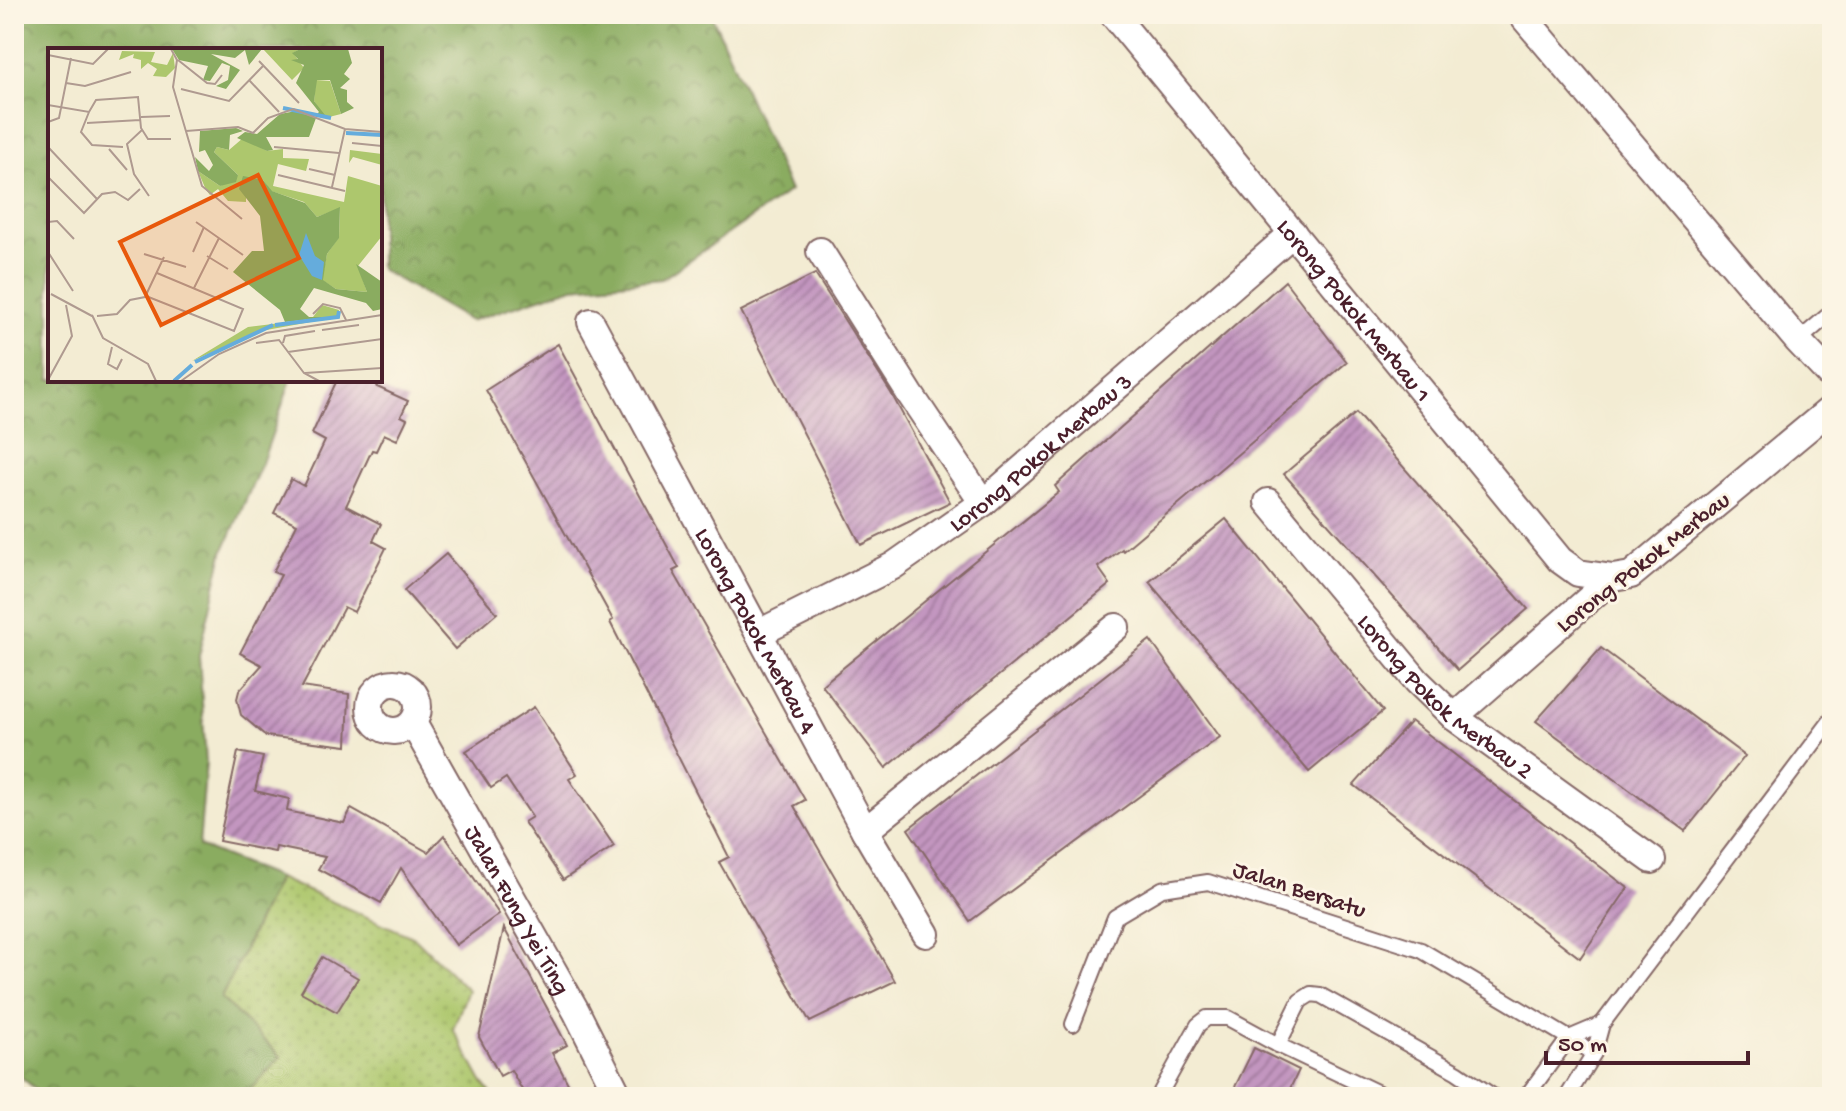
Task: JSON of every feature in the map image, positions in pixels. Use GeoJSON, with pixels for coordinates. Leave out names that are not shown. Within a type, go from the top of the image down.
{"type":"FeatureCollection","features":[{"type":"Feature","properties":{"kind":"street","name":"Lorong Pokok Merbau 1"},"geometry":{"type":"LineString","coordinates":[[1113,14],[1560,560],[1578,573],[1613,578]]}},
{"type":"Feature","properties":{"kind":"street"},"geometry":{"type":"LineString","coordinates":[[1521,14],[1832,377]]}},
{"type":"Feature","properties":{"kind":"street","name":"Lorong Pokok Merbau 3"},"geometry":{"type":"LineString","coordinates":[[759,633],[893,566],[983,503],[1293,233]]}},
{"type":"Feature","properties":{"kind":"street"},"geometry":{"type":"LineString","coordinates":[[820,251],[983,503]]}},
{"type":"Feature","properties":{"kind":"street","name":"Lorong Pokok Merbau 4"},"geometry":{"type":"LineString","coordinates":[[591,322],[865,831],[926,934]]}},
{"type":"Feature","properties":{"kind":"street","name":"Lorong Pokok Merbau"},"geometry":{"type":"LineString","coordinates":[[1454,717],[1613,578],[1631,575],[1832,408]]}},
{"type":"Feature","properties":{"kind":"street","name":"Lorong Pokok Merbau 2"},"geometry":{"type":"LineString","coordinates":[[1268,502],[1417,681],[1454,717],[1652,860]]}},
{"type":"Feature","properties":{"kind":"street"},"geometry":{"type":"LineString","coordinates":[[865,831],[1116,627]]}},
{"type":"Feature","properties":{"kind":"street","name":"Jalan Fung Yei Ting"},"geometry":{"type":"LineString","coordinates":[[413,723],[576,1011],[619,1097]]}},
{"type":"Feature","properties":{"kind":"lane"},"geometry":{"type":"LineString","coordinates":[[1798,341],[1832,312]]}},
{"type":"Feature","properties":{"kind":"lane"},"geometry":{"type":"LineString","coordinates":[[1567,1097],[1594,1053],[1602,1024],[1832,719]]}},
{"type":"Feature","properties":{"kind":"lane","name":"Jalan Bersatu"},"geometry":{"type":"LineString","coordinates":[[1073,1024],[1115,917],[1162,889],[1208,882],[1421,950],[1594,1053]]}},
{"type":"Feature","properties":{"kind":"lane"},"geometry":{"type":"LineString","coordinates":[[1278,1045],[1300,1001],[1311,994],[1320,995],[1457,1072],[1494,1097]]}},
{"type":"Feature","properties":{"kind":"lane"},"geometry":{"type":"LineString","coordinates":[[1158,1097],[1198,1025],[1207,1018],[1228,1018],[1387,1097]]}},
{"type":"Feature","properties":{"kind":"lane"},"geometry":{"type":"LineString","coordinates":[[1526,1097],[1569,1038],[1602,1024]]}},
{"type":"Feature","properties":{"kind":"green space"},"geometry":{"type":"Polygon","coordinates":[[[14,14],[711,14],[790,191],[662,279],[573,287],[470,321],[382,270],[382,48],[48,48],[48,382],[290,382],[262,463],[223,552],[199,656],[206,762],[199,846],[278,878],[221,998],[281,1057],[243,1097],[45,1097],[14,1071],[14,14]]]}},
{"type":"Feature","properties":{"kind":"green space"},"geometry":{"type":"Polygon","coordinates":[[[278,878],[415,938],[468,990],[453,1029],[494,1097],[243,1097],[281,1057],[221,998],[278,878]]]}},
{"type":"Feature","properties":{"kind":"building"},"geometry":{"type":"Polygon","coordinates":[[[815,274],[891,393],[950,502],[861,545],[741,311],[815,274]]]}},
{"type":"Feature","properties":{"kind":"building"},"geometry":{"type":"Polygon","coordinates":[[[1285,281],[1347,362],[1123,551],[1098,567],[1110,584],[886,768],[822,685],[1059,492],[1055,486],[1285,281]]]}},
{"type":"Feature","properties":{"kind":"building"},"geometry":{"type":"Polygon","coordinates":[[[558,344],[679,568],[673,571],[805,800],[794,806],[895,981],[810,1022],[719,862],[729,857],[610,622],[613,620],[486,390],[558,344]]]}},
{"type":"Feature","properties":{"kind":"building"},"geometry":{"type":"Polygon","coordinates":[[[336,382],[380,382],[377,387],[408,401],[401,416],[407,419],[397,440],[384,434],[376,451],[372,450],[346,506],[381,524],[373,541],[386,548],[354,612],[344,607],[302,687],[349,694],[347,746],[266,736],[241,715],[237,699],[239,691],[262,665],[240,653],[281,575],[273,572],[297,524],[274,513],[291,479],[304,486],[325,441],[312,434],[336,382]]]}},
{"type":"Feature","properties":{"kind":"building"},"geometry":{"type":"Polygon","coordinates":[[[1356,413],[1528,609],[1458,670],[1284,474],[1356,413]]]}},
{"type":"Feature","properties":{"kind":"building"},"geometry":{"type":"Polygon","coordinates":[[[1226,519],[1383,711],[1309,772],[1149,582],[1226,519]]]}},
{"type":"Feature","properties":{"kind":"building"},"geometry":{"type":"Polygon","coordinates":[[[446,554],[497,613],[455,649],[404,590],[446,554]]]}},
{"type":"Feature","properties":{"kind":"building"},"geometry":{"type":"Polygon","coordinates":[[[1150,640],[1220,737],[970,921],[908,829],[1150,640]]]}},
{"type":"Feature","properties":{"kind":"building"},"geometry":{"type":"Polygon","coordinates":[[[1601,648],[1745,756],[1685,831],[1536,721],[1601,648]]]}},
{"type":"Feature","properties":{"kind":"building"},"geometry":{"type":"Polygon","coordinates":[[[534,707],[577,774],[569,779],[614,846],[563,880],[524,822],[532,817],[506,778],[491,788],[466,751],[534,707]]]}},
{"type":"Feature","properties":{"kind":"building"},"geometry":{"type":"Polygon","coordinates":[[[1411,721],[1628,888],[1580,958],[1354,785],[1411,721]]]}},
{"type":"Feature","properties":{"kind":"building"},"geometry":{"type":"Polygon","coordinates":[[[238,752],[263,757],[255,791],[289,799],[287,811],[344,823],[351,809],[428,852],[444,835],[499,914],[456,945],[401,868],[381,903],[318,869],[325,857],[276,847],[275,852],[219,841],[238,752]]]}},
{"type":"Feature","properties":{"kind":"building"},"geometry":{"type":"Polygon","coordinates":[[[504,928],[567,1045],[552,1053],[575,1097],[526,1097],[511,1070],[500,1076],[479,1037],[504,928]]]}},
{"type":"Feature","properties":{"kind":"building"},"geometry":{"type":"Polygon","coordinates":[[[322,957],[358,978],[337,1012],[301,992],[322,957]]]}},
{"type":"Feature","properties":{"kind":"building"},"geometry":{"type":"Polygon","coordinates":[[[1254,1048],[1299,1070],[1286,1097],[1230,1097],[1254,1048]]]}}]}
